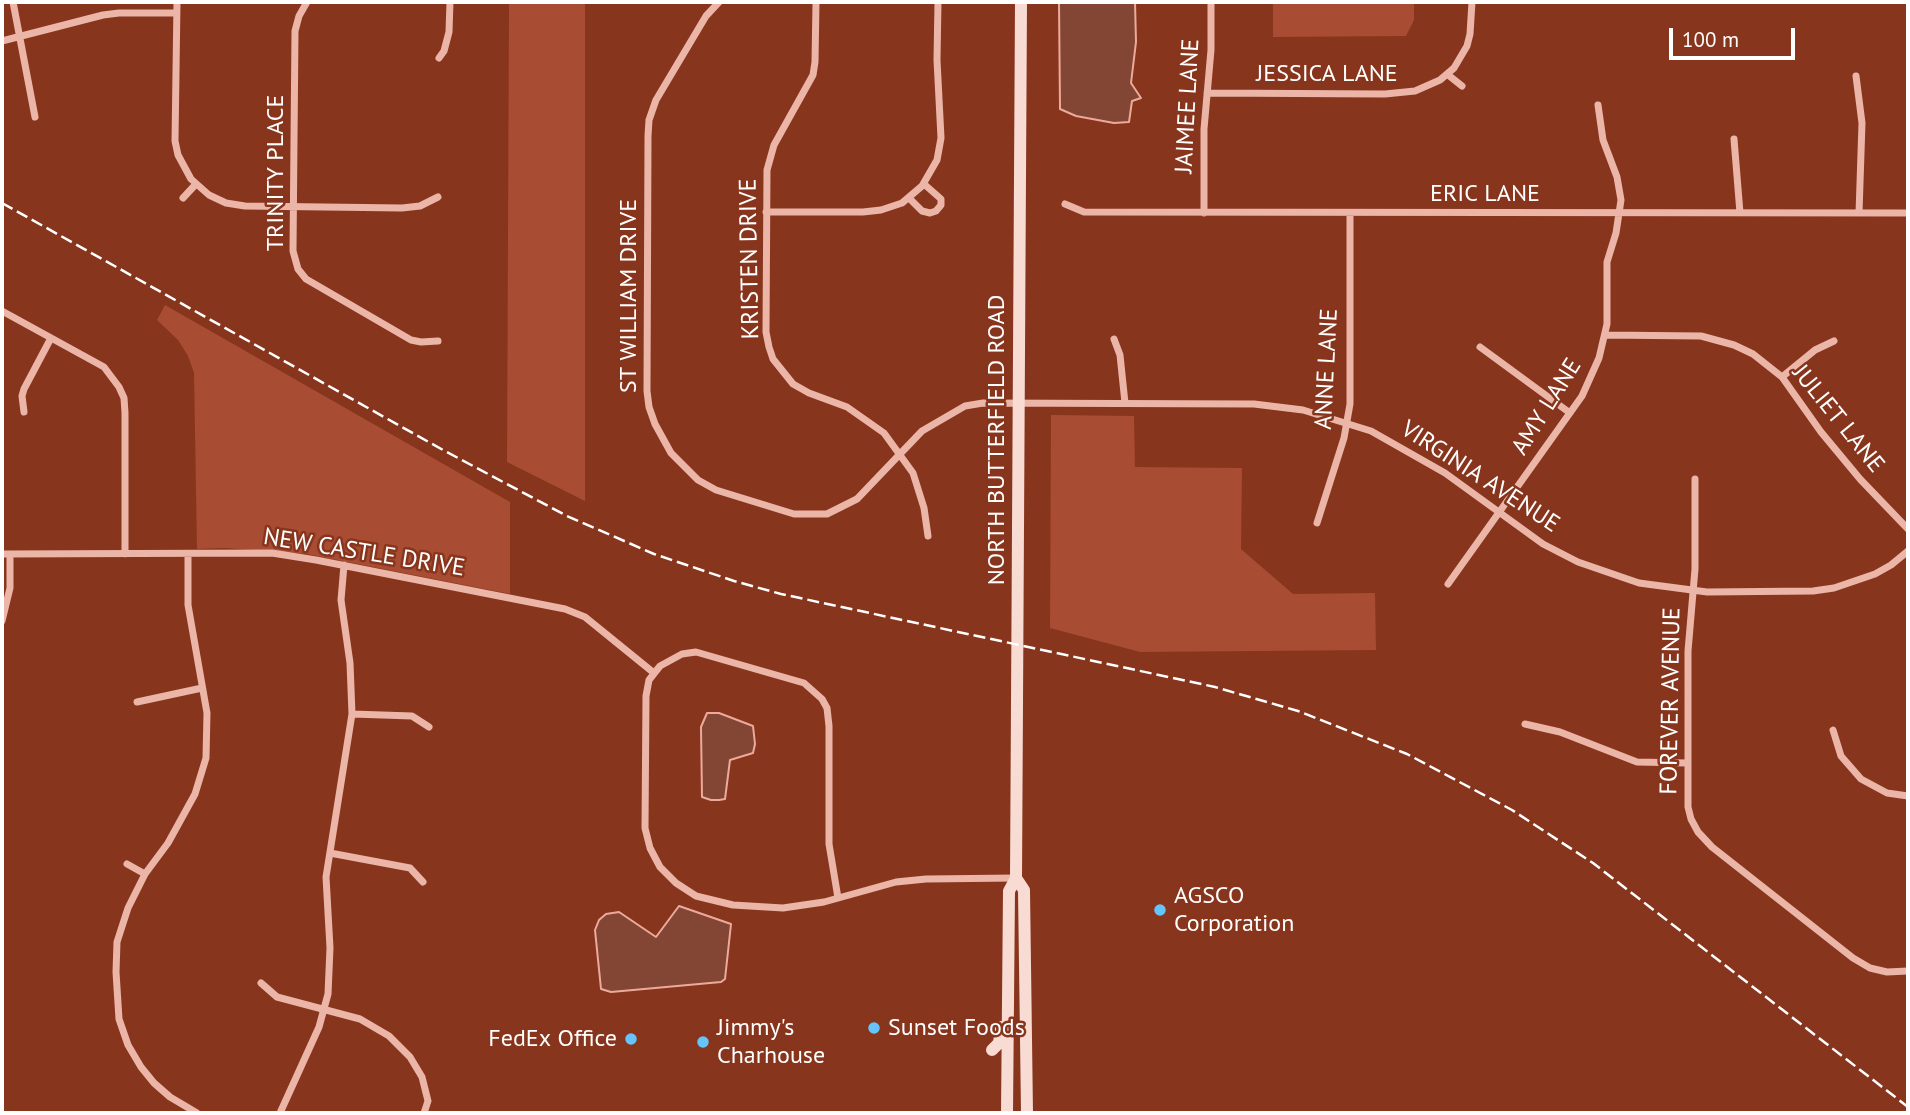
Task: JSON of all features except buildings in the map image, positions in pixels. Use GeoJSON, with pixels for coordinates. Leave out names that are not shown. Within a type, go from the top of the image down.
{"type":"FeatureCollection","features":[{"type":"Feature","properties":{"kind":"main road","name":"NORTH BUTTERFIELD ROAD"},"geometry":{"type":"LineString","coordinates":[[1007,1113],[1009,891],[1016,878],[1021,2]]}},
{"type":"Feature","properties":{"kind":"main road","name":"NORTH BUTTERFIELD ROAD"},"geometry":{"type":"LineString","coordinates":[[1016,878],[1024,890],[1027,1113]]}},
{"type":"Feature","properties":{"kind":"main road"},"geometry":{"type":"LineString","coordinates":[[992,1050],[999,1043],[1004,962],[1008,951]]}},
{"type":"Feature","properties":{"kind":"main road"},"geometry":{"type":"LineString","coordinates":[[1007,1058],[1026,1030]]}},
{"type":"Feature","properties":{"kind":"street"},"geometry":{"type":"LineString","coordinates":[[13,2],[35,117]]}},
{"type":"Feature","properties":{"kind":"street"},"geometry":{"type":"LineString","coordinates":[[177,2],[176,141],[181,164],[196,184],[215,198],[236,205],[402,208],[420,206],[438,197]]}},
{"type":"Feature","properties":{"kind":"street","name":"TRINITY PLACE"},"geometry":{"type":"LineString","coordinates":[[307,2],[295,31],[293,251],[298,269],[306,279],[411,340],[438,341]]}},
{"type":"Feature","properties":{"kind":"street"},"geometry":{"type":"LineString","coordinates":[[439,58],[444,51],[449,32],[450,2]]}},
{"type":"Feature","properties":{"kind":"street","name":"ST WILLIAM DRIVE"},"geometry":{"type":"LineString","coordinates":[[719,2],[706,16],[670,76],[652,107],[649,120],[647,391],[655,424],[671,453],[698,480],[716,490],[804,515],[827,514],[857,499],[922,431],[964,406],[983,402],[1018,403]]}},
{"type":"Feature","properties":{"kind":"street","name":"KRISTEN DRIVE"},"geometry":{"type":"LineString","coordinates":[[816,2],[813,75],[774,145],[769,161],[766,331],[774,359],[793,384],[863,416],[884,433],[900,453],[914,473],[928,536]]}},
{"type":"Feature","properties":{"kind":"street"},"geometry":{"type":"LineString","coordinates":[[766,212],[863,212],[889,208],[909,198],[924,184],[937,160],[941,138],[937,60],[938,2]]}},
{"type":"Feature","properties":{"kind":"street","name":"JAIMEE LANE"},"geometry":{"type":"LineString","coordinates":[[1203,213],[1204,129],[1211,2]]}},
{"type":"Feature","properties":{"kind":"street","name":"JESSICA LANE"},"geometry":{"type":"LineString","coordinates":[[1208,93],[1405,94],[1429,87],[1454,68],[1467,46],[1472,25],[1472,2]]}},
{"type":"Feature","properties":{"kind":"street"},"geometry":{"type":"LineString","coordinates":[[2,41],[103,15],[176,13]]}},
{"type":"Feature","properties":{"kind":"street"},"geometry":{"type":"LineString","coordinates":[[1447,74],[1462,86]]}},
{"type":"Feature","properties":{"kind":"street"},"geometry":{"type":"LineString","coordinates":[[1856,76],[1862,122],[1859,213]]}},
{"type":"Feature","properties":{"kind":"street","name":"AMY LANE"},"geometry":{"type":"LineString","coordinates":[[1448,584],[1570,414],[1592,377],[1599,358],[1605,335],[1607,262],[1619,213],[1620,192],[1603,140],[1598,104]]}},
{"type":"Feature","properties":{"kind":"street"},"geometry":{"type":"LineString","coordinates":[[1734,139],[1740,213]]}},
{"type":"Feature","properties":{"kind":"street"},"geometry":{"type":"LineString","coordinates":[[183,198],[196,184]]}},
{"type":"Feature","properties":{"kind":"street"},"geometry":{"type":"LineString","coordinates":[[909,198],[922,211],[930,214],[936,211],[941,205],[941,199],[924,184]]}},
{"type":"Feature","properties":{"kind":"street","name":"ERIC LANE"},"geometry":{"type":"LineString","coordinates":[[1065,204],[1084,212],[1908,213]]}},
{"type":"Feature","properties":{"kind":"street","name":"ANNE LANE"},"geometry":{"type":"LineString","coordinates":[[1317,523],[1347,423],[1350,404],[1350,213]]}},
{"type":"Feature","properties":{"kind":"street"},"geometry":{"type":"LineString","coordinates":[[2,311],[104,367],[113,376],[124,398],[125,554]]}},
{"type":"Feature","properties":{"kind":"street","name":"JULIET LANE"},"geometry":{"type":"LineString","coordinates":[[1605,335],[1701,336],[1753,354],[1782,377],[1829,442],[1908,529]]}},
{"type":"Feature","properties":{"kind":"street"},"geometry":{"type":"LineString","coordinates":[[24,412],[24,389],[51,338]]}},
{"type":"Feature","properties":{"kind":"street"},"geometry":{"type":"LineString","coordinates":[[1114,339],[1119,355],[1125,403]]}},
{"type":"Feature","properties":{"kind":"street"},"geometry":{"type":"LineString","coordinates":[[1782,377],[1815,350],[1834,341]]}},
{"type":"Feature","properties":{"kind":"street"},"geometry":{"type":"LineString","coordinates":[[1480,347],[1570,414]]}},
{"type":"Feature","properties":{"kind":"street","name":"VIRGINIA AVENUE"},"geometry":{"type":"LineString","coordinates":[[1018,403],[1263,405],[1303,410],[1347,423],[1394,442],[1445,473],[1543,544],[1588,566],[1639,583],[1693,591],[1813,591],[1833,588],[1875,574],[1908,551]]}},
{"type":"Feature","properties":{"kind":"street","name":"FOREVER AVENUE"},"geometry":{"type":"LineString","coordinates":[[1695,479],[1693,591],[1688,651],[1687,763],[1689,811],[1698,832],[1712,847],[1853,958],[1870,968],[1887,972],[1908,971]]}},
{"type":"Feature","properties":{"kind":"street","name":"NEW CASTLE DRIVE"},"geometry":{"type":"LineString","coordinates":[[6,554],[272,553],[344,565],[565,609],[585,617],[654,673]]}},
{"type":"Feature","properties":{"kind":"street"},"geometry":{"type":"LineString","coordinates":[[2,621],[10,588],[6,554]]}},
{"type":"Feature","properties":{"kind":"street"},"geometry":{"type":"LineString","coordinates":[[188,554],[188,605],[207,713],[206,758],[195,794],[167,843],[145,874],[128,908],[117,942],[116,972],[119,1019],[128,1045],[141,1067],[170,1097],[197,1113]]}},
{"type":"Feature","properties":{"kind":"street"},"geometry":{"type":"LineString","coordinates":[[280,1113],[319,1027],[330,974],[326,877],[352,714],[350,663],[341,600],[344,565]]}},
{"type":"Feature","properties":{"kind":"street"},"geometry":{"type":"LineString","coordinates":[[838,898],[829,844],[829,726],[827,708],[822,699],[804,683],[696,652],[671,658],[649,680],[646,696],[645,828],[650,848],[660,867],[696,897],[756,908],[783,908],[838,898],[897,882],[1016,878]]}},
{"type":"Feature","properties":{"kind":"street"},"geometry":{"type":"LineString","coordinates":[[137,702],[202,688]]}},
{"type":"Feature","properties":{"kind":"street"},"geometry":{"type":"LineString","coordinates":[[352,714],[412,716],[429,727]]}},
{"type":"Feature","properties":{"kind":"street"},"geometry":{"type":"LineString","coordinates":[[1524,724],[1560,732],[1637,762],[1687,763]]}},
{"type":"Feature","properties":{"kind":"street"},"geometry":{"type":"LineString","coordinates":[[1833,730],[1841,756],[1861,779],[1887,793],[1908,796]]}},
{"type":"Feature","properties":{"kind":"street"},"geometry":{"type":"LineString","coordinates":[[330,853],[410,868],[423,882]]}},
{"type":"Feature","properties":{"kind":"street"},"geometry":{"type":"LineString","coordinates":[[127,864],[145,874]]}},
{"type":"Feature","properties":{"kind":"street"},"geometry":{"type":"LineString","coordinates":[[261,983],[277,997],[360,1019],[376,1027],[400,1046],[422,1077],[428,1101],[424,1113]]}},
{"type":"Feature","properties":{"kind":"shaded area"},"geometry":{"type":"Polygon","coordinates":[[[509,2],[585,2],[585,501],[507,462],[509,2]]]}},
{"type":"Feature","properties":{"kind":"shaded area"},"geometry":{"type":"Polygon","coordinates":[[[1059,2],[1135,2],[1136,42],[1131,83],[1141,98],[1132,101],[1129,122],[1114,123],[1076,116],[1060,109],[1059,2]]]}},
{"type":"Feature","properties":{"kind":"shaded area"},"geometry":{"type":"Polygon","coordinates":[[[1273,2],[1414,2],[1414,20],[1406,36],[1273,37],[1273,2]]]}},
{"type":"Feature","properties":{"kind":"shaded area"},"geometry":{"type":"Polygon","coordinates":[[[165,305],[510,502],[510,594],[307,554],[225,548],[197,549],[194,373],[178,340],[157,320],[165,305]]]}},
{"type":"Feature","properties":{"kind":"shaded area"},"geometry":{"type":"Polygon","coordinates":[[[1051,415],[1134,416],[1135,467],[1242,468],[1241,549],[1293,594],[1375,593],[1376,650],[1140,652],[1050,628],[1051,415]]]}},
{"type":"Feature","properties":{"kind":"shaded area"},"geometry":{"type":"Polygon","coordinates":[[[707,713],[719,713],[753,726],[753,753],[730,760],[725,799],[711,800],[702,797],[701,727],[707,713]]]}},
{"type":"Feature","properties":{"kind":"shaded area"},"geometry":{"type":"Polygon","coordinates":[[[679,906],[731,924],[725,979],[721,982],[611,992],[601,989],[595,930],[599,920],[606,914],[619,912],[656,937],[679,906]]]}},
{"type":"Feature","properties":{"kind":"railway"},"geometry":{"type":"LineString","coordinates":[[2,203],[443,450],[567,516],[654,554],[781,594],[1215,687],[1298,711],[1407,754],[1512,810],[1593,863],[1908,1107]]}},
{"type":"Feature","properties":{"kind":"place","name":"AGSCO Corporation"},"geometry":{"type":"Point","coordinates":[1160,910]}},
{"type":"Feature","properties":{"kind":"place","name":"Sunset Foods"},"geometry":{"type":"Point","coordinates":[874,1028]}},
{"type":"Feature","properties":{"kind":"place","name":"FedEx Office"},"geometry":{"type":"Point","coordinates":[631,1039]}},
{"type":"Feature","properties":{"kind":"place","name":"Jimmy's Charhouse"},"geometry":{"type":"Point","coordinates":[703,1042]}}]}
